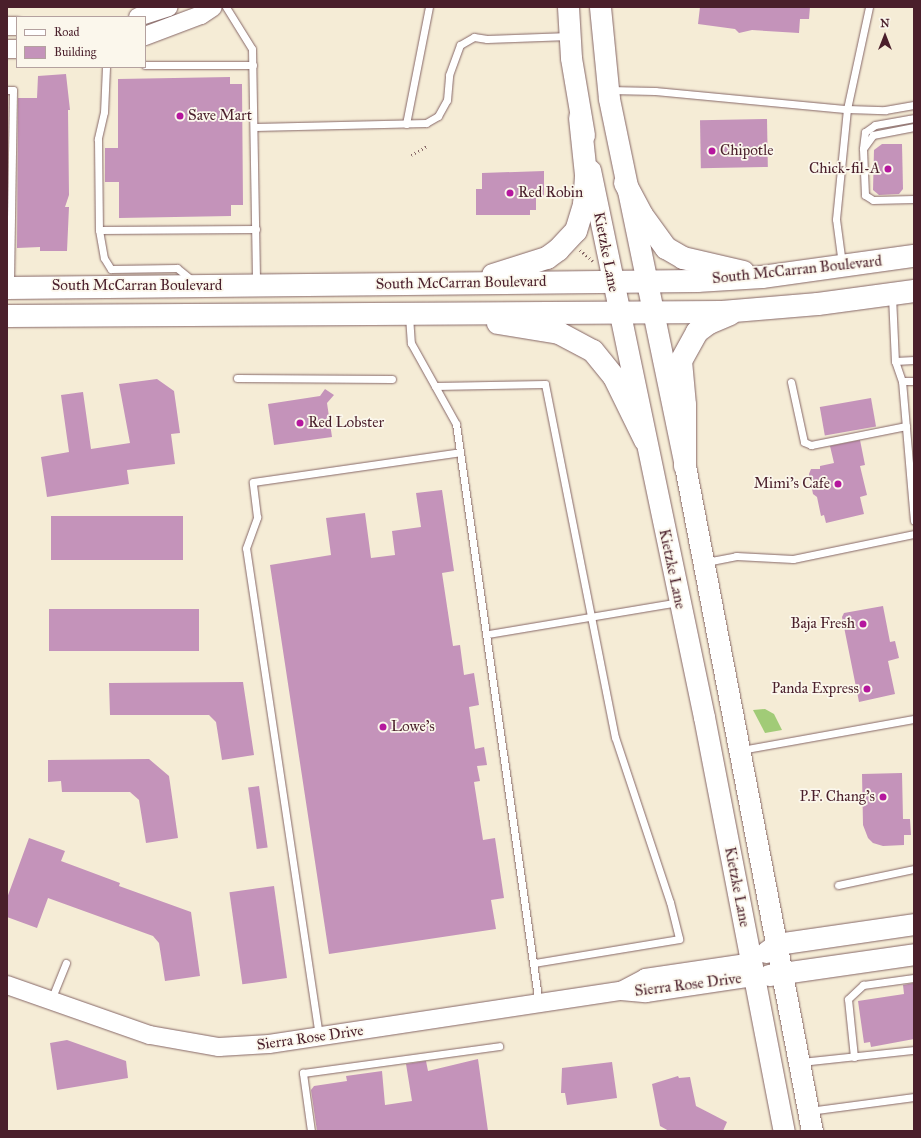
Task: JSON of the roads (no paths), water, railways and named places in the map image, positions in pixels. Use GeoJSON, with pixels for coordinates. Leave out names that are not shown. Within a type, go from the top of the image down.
{"type":"FeatureCollection","features":[{"type":"Feature","properties":{"kind":"main road","name":"Kietzke Lane"},"geometry":{"type":"LineString","coordinates":[[568,7],[580,118],[618,312],[704,717],[784,1131]]}},
{"type":"Feature","properties":{"kind":"main road","name":"Kietzke Lane"},"geometry":{"type":"LineString","coordinates":[[600,7],[608,90],[625,183],[685,466],[812,1131]]}},
{"type":"Feature","properties":{"kind":"main road"},"geometry":{"type":"LineString","coordinates":[[464,283],[547,258],[569,240],[576,232],[584,206],[586,175],[580,118]]}},
{"type":"Feature","properties":{"kind":"main road"},"geometry":{"type":"LineString","coordinates":[[625,183],[642,215],[666,248],[683,258],[762,277]]}},
{"type":"Feature","properties":{"kind":"main road","name":"South McCarran Boulevard"},"geometry":{"type":"LineString","coordinates":[[8,288],[612,281],[762,277],[914,256]]}},
{"type":"Feature","properties":{"kind":"main road"},"geometry":{"type":"LineString","coordinates":[[892,293],[914,277]]}},
{"type":"Feature","properties":{"kind":"main road"},"geometry":{"type":"LineString","coordinates":[[43,316],[98,304],[247,301],[256,296],[256,286]]}},
{"type":"Feature","properties":{"kind":"main road","name":"South McCarran Boulevard"},"geometry":{"type":"LineString","coordinates":[[7,316],[740,311],[818,304],[914,291]]}},
{"type":"Feature","properties":{"kind":"main road"},"geometry":{"type":"LineString","coordinates":[[685,466],[685,405],[681,361],[698,332],[708,323],[740,311]]}},
{"type":"Feature","properties":{"kind":"main road"},"geometry":{"type":"LineString","coordinates":[[415,314],[491,321],[559,333],[593,351],[614,377],[645,440]]}},
{"type":"Feature","properties":{"kind":"main road"},"geometry":{"type":"LineString","coordinates":[[753,969],[777,944],[914,924]]}},
{"type":"Feature","properties":{"kind":"main road"},"geometry":{"type":"LineString","coordinates":[[753,969],[783,973],[914,954]]}},
{"type":"Feature","properties":{"kind":"street"},"geometry":{"type":"LineString","coordinates":[[141,16],[168,7]]}},
{"type":"Feature","properties":{"kind":"street"},"geometry":{"type":"LineString","coordinates":[[146,36],[201,15],[213,7]]}},
{"type":"Feature","properties":{"kind":"street","name":"Sierra Rose Drive"},"geometry":{"type":"LineString","coordinates":[[7,985],[150,1035],[197,1046],[244,1046],[540,1005],[621,991],[645,978],[753,969]]}},
{"type":"Feature","properties":{"kind":"lane"},"geometry":{"type":"LineString","coordinates":[[226,7],[252,49],[255,127],[256,286]]}},
{"type":"Feature","properties":{"kind":"lane"},"geometry":{"type":"LineString","coordinates":[[406,124],[429,7]]}},
{"type":"Feature","properties":{"kind":"lane"},"geometry":{"type":"LineString","coordinates":[[842,266],[836,219],[847,109],[869,7]]}},
{"type":"Feature","properties":{"kind":"lane"},"geometry":{"type":"LineString","coordinates":[[255,127],[426,123],[438,116],[446,100],[449,75],[460,45],[474,36],[502,39],[570,36]]}},
{"type":"Feature","properties":{"kind":"lane"},"geometry":{"type":"LineString","coordinates":[[146,65],[253,65]]}},
{"type":"Feature","properties":{"kind":"lane"},"geometry":{"type":"LineString","coordinates":[[106,68],[104,112],[98,139],[99,230],[104,258],[111,269],[177,268],[199,286]]}},
{"type":"Feature","properties":{"kind":"lane"},"geometry":{"type":"LineString","coordinates":[[7,90],[13,90],[8,288]]}},
{"type":"Feature","properties":{"kind":"lane"},"geometry":{"type":"LineString","coordinates":[[608,90],[655,91],[847,109],[885,110],[914,105]]}},
{"type":"Feature","properties":{"kind":"lane"},"geometry":{"type":"LineString","coordinates":[[914,118],[875,125],[865,132],[863,149],[865,195],[873,200],[914,199]]}},
{"type":"Feature","properties":{"kind":"lane"},"geometry":{"type":"LineString","coordinates":[[863,149],[873,135],[914,127]]}},
{"type":"Feature","properties":{"kind":"lane"},"geometry":{"type":"LineString","coordinates":[[99,230],[256,229]]}},
{"type":"Feature","properties":{"kind":"lane"},"geometry":{"type":"LineString","coordinates":[[892,293],[895,361],[902,381],[914,520]]}},
{"type":"Feature","properties":{"kind":"lane"},"geometry":{"type":"LineString","coordinates":[[415,314],[411,343],[456,424],[488,634],[540,1005]]}},
{"type":"Feature","properties":{"kind":"lane"},"geometry":{"type":"LineString","coordinates":[[895,361],[914,360]]}},
{"type":"Feature","properties":{"kind":"lane"},"geometry":{"type":"LineString","coordinates":[[237,378],[392,379]]}},
{"type":"Feature","properties":{"kind":"lane"},"geometry":{"type":"LineString","coordinates":[[902,381],[914,381]]}},
{"type":"Feature","properties":{"kind":"lane"},"geometry":{"type":"LineString","coordinates":[[791,382],[804,442],[811,445],[906,426]]}},
{"type":"Feature","properties":{"kind":"lane"},"geometry":{"type":"LineString","coordinates":[[435,386],[545,384],[615,737],[670,902],[679,939],[534,963]]}},
{"type":"Feature","properties":{"kind":"lane"},"geometry":{"type":"LineString","coordinates":[[320,1036],[246,548],[257,517],[253,482],[460,452]]}},
{"type":"Feature","properties":{"kind":"lane"},"geometry":{"type":"LineString","coordinates":[[703,563],[736,556],[793,559],[914,534]]}},
{"type":"Feature","properties":{"kind":"lane"},"geometry":{"type":"LineString","coordinates":[[488,634],[591,618],[679,602]]}},
{"type":"Feature","properties":{"kind":"lane"},"geometry":{"type":"LineString","coordinates":[[740,750],[914,719]]}},
{"type":"Feature","properties":{"kind":"lane"},"geometry":{"type":"LineString","coordinates":[[838,885],[914,869]]}},
{"type":"Feature","properties":{"kind":"lane"},"geometry":{"type":"LineString","coordinates":[[51,1000],[66,963]]}},
{"type":"Feature","properties":{"kind":"lane"},"geometry":{"type":"LineString","coordinates":[[854,1057],[848,999],[863,985],[914,978]]}},
{"type":"Feature","properties":{"kind":"lane"},"geometry":{"type":"LineString","coordinates":[[311,1131],[302,1073],[499,1046]]}},
{"type":"Feature","properties":{"kind":"lane"},"geometry":{"type":"LineString","coordinates":[[799,1062],[914,1050]]}},
{"type":"Feature","properties":{"kind":"lane"},"geometry":{"type":"LineString","coordinates":[[808,1111],[914,1097]]}},
{"type":"Feature","properties":{"kind":"place","name":"Save Mart"},"geometry":{"type":"Point","coordinates":[180,116]}},
{"type":"Feature","properties":{"kind":"place","name":"Chipotle"},"geometry":{"type":"Point","coordinates":[712,151]}},
{"type":"Feature","properties":{"kind":"place","name":"Chick-fil-A"},"geometry":{"type":"Point","coordinates":[888,169]}},
{"type":"Feature","properties":{"kind":"place","name":"Red Robin"},"geometry":{"type":"Point","coordinates":[510,193]}},
{"type":"Feature","properties":{"kind":"place","name":"Red Lobster"},"geometry":{"type":"Point","coordinates":[300,423]}},
{"type":"Feature","properties":{"kind":"place","name":"Mimi's Cafe"},"geometry":{"type":"Point","coordinates":[838,484]}},
{"type":"Feature","properties":{"kind":"place","name":"Baja Fresh"},"geometry":{"type":"Point","coordinates":[863,624]}},
{"type":"Feature","properties":{"kind":"place","name":"Panda Express"},"geometry":{"type":"Point","coordinates":[867,689]}},
{"type":"Feature","properties":{"kind":"place","name":"Lowe's"},"geometry":{"type":"Point","coordinates":[383,727]}},
{"type":"Feature","properties":{"kind":"place","name":"P.F. Chang's"},"geometry":{"type":"Point","coordinates":[883,797]}}]}
